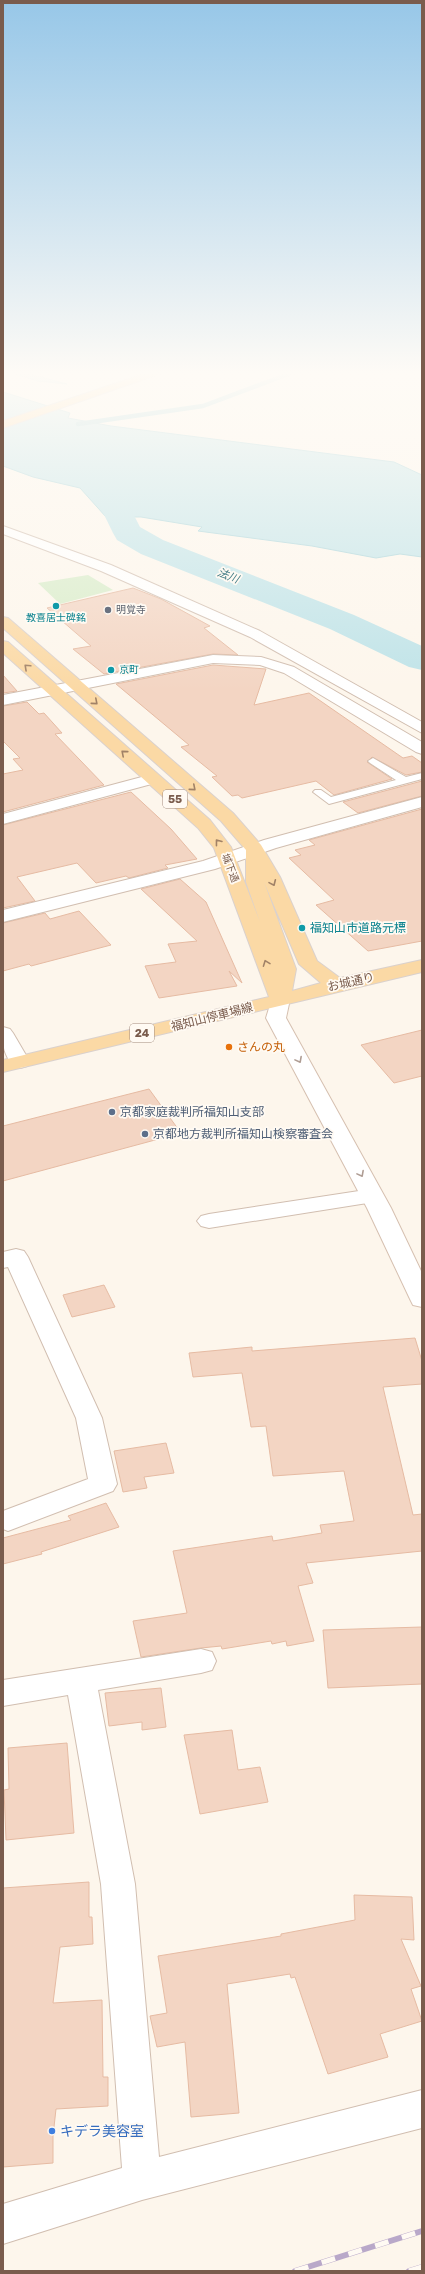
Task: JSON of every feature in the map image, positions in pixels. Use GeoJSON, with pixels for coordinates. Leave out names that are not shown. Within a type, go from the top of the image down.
{"type":"FeatureCollection","features":[{"type":"Feature","properties":{"kind":"main road","name":"55"},"geometry":{"type":"LineString","coordinates":[[3,621],[227,817],[255,849],[271,877],[309,964],[336,985]]}},
{"type":"Feature","properties":{"kind":"main road","name":"城下通"},"geometry":{"type":"LineString","coordinates":[[3,645],[204,824],[222,847],[280,999]]}},
{"type":"Feature","properties":{"kind":"main road","name":"城下通"},"geometry":{"type":"LineString","coordinates":[[255,849],[255,882],[286,969],[280,999]]}},
{"type":"Feature","properties":{"kind":"main road","name":"お城通り"},"geometry":{"type":"LineString","coordinates":[[280,999],[422,966]]}},
{"type":"Feature","properties":{"kind":"main road","name":"福知山停車場線"},"geometry":{"type":"LineString","coordinates":[[12,1064],[280,999]]}},
{"type":"Feature","properties":{"kind":"street"},"geometry":{"type":"LineString","coordinates":[[3,530],[106,568],[255,634],[422,728]]}},
{"type":"Feature","properties":{"kind":"street"},"geometry":{"type":"LineString","coordinates":[[3,700],[213,659],[261,661],[289,670],[422,749]]}},
{"type":"Feature","properties":{"kind":"street"},"geometry":{"type":"LineString","coordinates":[[3,819],[153,779]]}},
{"type":"Feature","properties":{"kind":"street"},"geometry":{"type":"LineString","coordinates":[[3,916],[209,865],[255,849],[422,802]]}},
{"type":"Feature","properties":{"kind":"street"},"geometry":{"type":"LineString","coordinates":[[280,999],[276,1018],[372,1196],[422,1299]]}},
{"type":"Feature","properties":{"kind":"street"},"geometry":{"type":"LineString","coordinates":[[3,1033],[12,1064]]}},
{"type":"Feature","properties":{"kind":"street"},"geometry":{"type":"LineString","coordinates":[[209,1221],[372,1196]]}},
{"type":"Feature","properties":{"kind":"street"},"geometry":{"type":"LineString","coordinates":[[3,1260],[16,1257],[90,1418],[103,1484],[8,1520]]}},
{"type":"Feature","properties":{"kind":"street"},"geometry":{"type":"LineString","coordinates":[[3,1693],[201,1661]]}},
{"type":"Feature","properties":{"kind":"street"},"geometry":{"type":"LineString","coordinates":[[81,1681],[118,1884],[142,2181]]}},
{"type":"Feature","properties":{"kind":"street"},"geometry":{"type":"LineString","coordinates":[[3,2224],[142,2181],[422,2109]]}},
{"type":"Feature","properties":{"kind":"lane"},"geometry":{"type":"LineString","coordinates":[[373,761],[403,780]]}},
{"type":"Feature","properties":{"kind":"lane"},"geometry":{"type":"LineString","coordinates":[[318,792],[329,801],[422,776]]}},
{"type":"Feature","properties":{"kind":"green space"},"geometry":{"type":"Polygon","coordinates":[[[88,575],[113,590],[60,604],[38,583],[88,575]]]}},
{"type":"Feature","properties":{"kind":"water"},"geometry":{"type":"Polygon","coordinates":[[[42,479],[422,479],[422,557],[400,554],[376,558],[312,546],[198,531],[202,527],[141,517],[106,517],[80,488],[42,479]]]}},
{"type":"Feature","properties":{"kind":"building"},"geometry":{"type":"Polygon","coordinates":[[[133,588],[161,599],[210,626],[204,628],[238,655],[213,654],[104,674],[73,649],[91,646],[47,608],[133,588]]]}},
{"type":"Feature","properties":{"kind":"building"},"geometry":{"type":"Polygon","coordinates":[[[213,665],[266,669],[254,705],[309,693],[403,758],[412,756],[422,763],[422,772],[406,775],[372,757],[367,762],[392,779],[334,795],[316,781],[242,798],[238,795],[232,796],[212,777],[217,776],[181,747],[189,745],[116,684],[213,665]]]}},
{"type":"Feature","properties":{"kind":"building"},"geometry":{"type":"Polygon","coordinates":[[[3,675],[17,691],[3,693],[3,675]]]}},
{"type":"Feature","properties":{"kind":"building"},"geometry":{"type":"Polygon","coordinates":[[[27,702],[39,714],[44,713],[62,733],[55,734],[104,785],[3,812],[3,774],[23,770],[13,759],[20,758],[3,741],[3,706],[27,702]]]}},
{"type":"Feature","properties":{"kind":"building"},"geometry":{"type":"Polygon","coordinates":[[[422,781],[422,796],[358,813],[343,802],[422,781]]]}},
{"type":"Feature","properties":{"kind":"building"},"geometry":{"type":"Polygon","coordinates":[[[131,792],[171,829],[197,859],[165,865],[168,868],[129,878],[126,876],[96,883],[77,863],[17,877],[35,901],[3,908],[3,825],[131,792]]]}},
{"type":"Feature","properties":{"kind":"building"},"geometry":{"type":"Polygon","coordinates":[[[422,809],[422,941],[368,951],[316,905],[334,900],[289,858],[301,855],[295,850],[315,845],[309,840],[422,809]]]}},
{"type":"Feature","properties":{"kind":"building"},"geometry":{"type":"Polygon","coordinates":[[[180,879],[206,902],[242,983],[229,971],[237,986],[159,998],[145,966],[176,962],[168,944],[197,941],[141,889],[180,879]]]}},
{"type":"Feature","properties":{"kind":"building"},"geometry":{"type":"Polygon","coordinates":[[[79,911],[111,945],[31,966],[29,964],[3,971],[3,923],[45,913],[50,919],[79,911]]]}},
{"type":"Feature","properties":{"kind":"building"},"geometry":{"type":"Polygon","coordinates":[[[422,1030],[422,1076],[394,1083],[361,1045],[422,1030]]]}},
{"type":"Feature","properties":{"kind":"building"},"geometry":{"type":"Polygon","coordinates":[[[149,1089],[181,1133],[3,1181],[3,1126],[149,1089]]]}},
{"type":"Feature","properties":{"kind":"building"},"geometry":{"type":"Polygon","coordinates":[[[104,1285],[115,1307],[72,1317],[63,1295],[104,1285]]]}},
{"type":"Feature","properties":{"kind":"building"},"geometry":{"type":"Polygon","coordinates":[[[415,1338],[422,1361],[422,1384],[383,1387],[413,1515],[422,1514],[422,1551],[306,1563],[313,1583],[298,1586],[314,1641],[287,1646],[286,1641],[272,1644],[271,1641],[222,1649],[221,1646],[141,1657],[133,1621],[187,1613],[173,1551],[272,1536],[273,1541],[322,1533],[320,1525],[354,1521],[344,1471],[273,1476],[266,1426],[251,1427],[242,1373],[193,1377],[189,1353],[252,1347],[252,1351],[415,1338]]]}},
{"type":"Feature","properties":{"kind":"building"},"geometry":{"type":"Polygon","coordinates":[[[166,1443],[174,1473],[144,1477],[147,1488],[123,1492],[114,1451],[166,1443]]]}},
{"type":"Feature","properties":{"kind":"building"},"geometry":{"type":"Polygon","coordinates":[[[106,1503],[119,1527],[41,1552],[42,1554],[3,1564],[3,1538],[71,1520],[68,1516],[106,1503]]]}},
{"type":"Feature","properties":{"kind":"building"},"geometry":{"type":"Polygon","coordinates":[[[422,1627],[422,1684],[328,1688],[323,1630],[422,1627]]]}},
{"type":"Feature","properties":{"kind":"building"},"geometry":{"type":"Polygon","coordinates":[[[161,1688],[166,1727],[142,1730],[142,1722],[109,1726],[105,1693],[161,1688]]]}},
{"type":"Feature","properties":{"kind":"building"},"geometry":{"type":"Polygon","coordinates":[[[232,1730],[238,1770],[260,1767],[268,1802],[200,1814],[184,1735],[232,1730]]]}},
{"type":"Feature","properties":{"kind":"building"},"geometry":{"type":"Polygon","coordinates":[[[67,1743],[74,1833],[6,1840],[4,1790],[9,1789],[8,1748],[67,1743]]]}},
{"type":"Feature","properties":{"kind":"building"},"geometry":{"type":"Polygon","coordinates":[[[89,1882],[89,1917],[92,1917],[93,1944],[60,1947],[53,2003],[102,2000],[103,2077],[108,2077],[108,2106],[56,2109],[53,2136],[53,2163],[3,2167],[3,1888],[89,1882]]]}},
{"type":"Feature","properties":{"kind":"building"},"geometry":{"type":"Polygon","coordinates":[[[354,1895],[412,1897],[414,1940],[401,1939],[421,1986],[411,1989],[422,2021],[380,2034],[388,2057],[328,2074],[295,1977],[291,1978],[290,1974],[227,1984],[239,2113],[191,2117],[185,2042],[157,2047],[150,2016],[167,2013],[158,1956],[281,1936],[281,1934],[355,1920],[354,1895]]]}},
{"type":"Feature","properties":{"kind":"waterway","name":"法川"},"geometry":{"type":"LineString","coordinates":[[101,479],[128,533],[152,547],[342,622],[422,659]]}},
{"type":"Feature","properties":{"kind":"railway"},"geometry":{"type":"LineString","coordinates":[[295,2271],[422,2231]]}},
{"type":"Feature","properties":{"kind":"railway"},"geometry":{"type":"LineString","coordinates":[[409,2271],[422,2267]]}},
{"type":"Feature","properties":{"kind":"place","name":"教喜居士碑銘"},"geometry":{"type":"Point","coordinates":[56,606]}},
{"type":"Feature","properties":{"kind":"place","name":"明覚寺"},"geometry":{"type":"Point","coordinates":[108,610]}},
{"type":"Feature","properties":{"kind":"place","name":"京町"},"geometry":{"type":"Point","coordinates":[111,670]}},
{"type":"Feature","properties":{"kind":"place","name":"福知山市道路元標"},"geometry":{"type":"Point","coordinates":[302,928]}},
{"type":"Feature","properties":{"kind":"place","name":"さんの丸"},"geometry":{"type":"Point","coordinates":[229,1047]}},
{"type":"Feature","properties":{"kind":"place","name":"京都家庭裁判所福知山支部"},"geometry":{"type":"Point","coordinates":[112,1112]}},
{"type":"Feature","properties":{"kind":"place","name":"京都地方裁判所福知山検察審査会"},"geometry":{"type":"Point","coordinates":[145,1134]}},
{"type":"Feature","properties":{"kind":"place","name":"キデラ美容室"},"geometry":{"type":"Point","coordinates":[52,2131]}}]}
